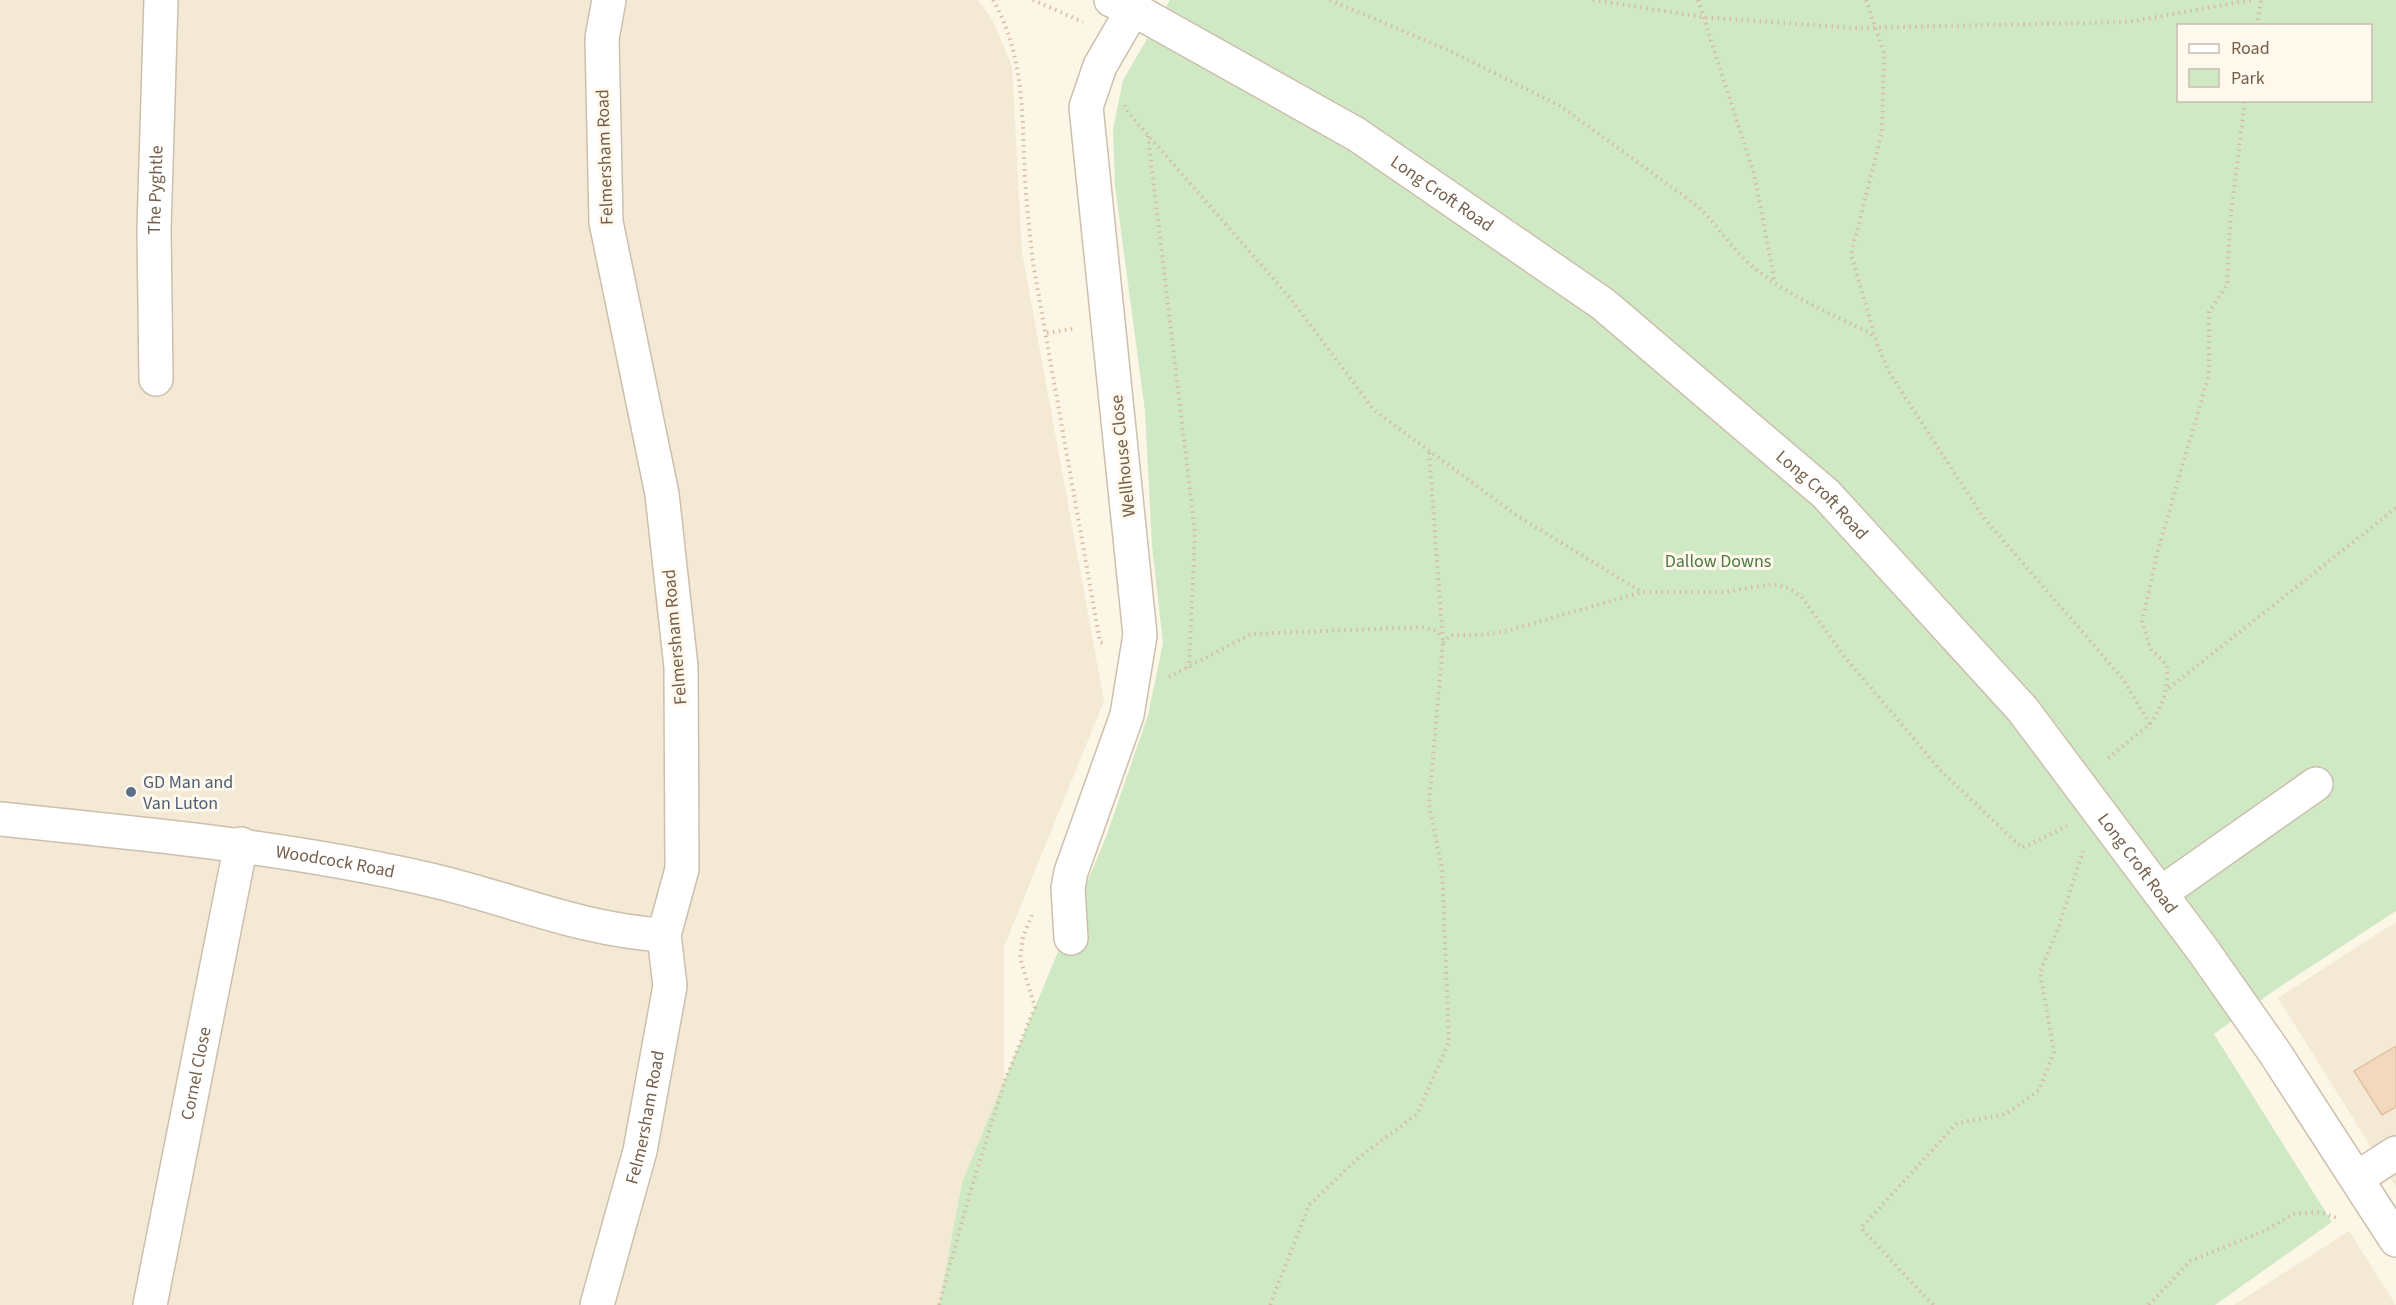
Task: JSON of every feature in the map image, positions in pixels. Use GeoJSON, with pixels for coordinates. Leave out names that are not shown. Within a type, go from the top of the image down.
{"type":"FeatureCollection","features":[{"type":"Feature","properties":{"kind":"street","name":"The Pyghtle"},"geometry":{"type":"LineString","coordinates":[[156,379],[154,229],[161,0]]}},
{"type":"Feature","properties":{"kind":"street","name":"Felmersham Road"},"geometry":{"type":"LineString","coordinates":[[597,1305],[640,1151],[670,986],[664,935],[682,869],[681,667],[662,494],[606,222],[602,38],[609,0]]}},
{"type":"Feature","properties":{"kind":"street","name":"Wellhouse Close"},"geometry":{"type":"LineString","coordinates":[[1071,938],[1068,888],[1071,872],[1127,715],[1140,635],[1086,107],[1122,5]]}},
{"type":"Feature","properties":{"kind":"street","name":"Long Croft Road"},"geometry":{"type":"LineString","coordinates":[[1122,5],[1356,134],[1603,304],[1826,494],[2023,711],[2161,892],[2275,1053],[2396,1240]]}},
{"type":"Feature","properties":{"kind":"street"},"geometry":{"type":"LineString","coordinates":[[2161,892],[2316,784]]}},
{"type":"Feature","properties":{"kind":"street","name":"Woodcock Road"},"geometry":{"type":"LineString","coordinates":[[0,819],[241,844],[430,880],[625,933],[664,935]]}},
{"type":"Feature","properties":{"kind":"street","name":"Cornel Close"},"geometry":{"type":"LineString","coordinates":[[150,1305],[241,844]]}},
{"type":"Feature","properties":{"kind":"street"},"geometry":{"type":"LineString","coordinates":[[2365,1191],[2396,1153]]}},
{"type":"Feature","properties":{"kind":"path"},"geometry":{"type":"LineString","coordinates":[[993,0],[1014,46],[1020,75],[1026,202],[1034,263],[1100,642],[1109,647]]}},
{"type":"Feature","properties":{"kind":"path"},"geometry":{"type":"LineString","coordinates":[[1033,0],[1084,22],[1090,30]]}},
{"type":"Feature","properties":{"kind":"path"},"geometry":{"type":"LineString","coordinates":[[1330,0],[1450,51],[1559,105],[1696,205],[1714,221],[1725,239],[1747,262],[1813,305],[1868,332],[1875,339]]}},
{"type":"Feature","properties":{"kind":"path"},"geometry":{"type":"LineString","coordinates":[[1593,0],[1703,17],[1876,28],[2128,22],[2252,0]]}},
{"type":"Feature","properties":{"kind":"path"},"geometry":{"type":"LineString","coordinates":[[1698,0],[1754,174],[1775,282]]}},
{"type":"Feature","properties":{"kind":"path"},"geometry":{"type":"LineString","coordinates":[[1866,0],[1884,53],[1882,132],[1851,254],[1875,339],[1889,372],[1983,517],[2123,679],[2150,724]]}},
{"type":"Feature","properties":{"kind":"path"},"geometry":{"type":"LineString","coordinates":[[2257,24],[2261,0]]}},
{"type":"Feature","properties":{"kind":"path"},"geometry":{"type":"LineString","coordinates":[[1124,99],[1126,110],[1291,299],[1374,410],[1516,516],[1642,592]]}},
{"type":"Feature","properties":{"kind":"path"},"geometry":{"type":"LineString","coordinates":[[2077,782],[2150,724],[2162,708],[2168,689],[2167,665],[2150,648],[2142,622],[2158,550],[2209,374],[2209,312],[2228,285],[2230,223],[2245,102]]}},
{"type":"Feature","properties":{"kind":"path"},"geometry":{"type":"LineString","coordinates":[[1148,135],[1195,533],[1189,668]]}},
{"type":"Feature","properties":{"kind":"path"},"geometry":{"type":"LineString","coordinates":[[1047,333],[1078,328]]}},
{"type":"Feature","properties":{"kind":"path"},"geometry":{"type":"LineString","coordinates":[[1270,1305],[1309,1205],[1357,1159],[1417,1114],[1449,1042],[1442,869],[1428,804],[1443,643],[1429,451]]}},
{"type":"Feature","properties":{"kind":"path"},"geometry":{"type":"LineString","coordinates":[[2168,689],[2396,508]]}},
{"type":"Feature","properties":{"kind":"path"},"geometry":{"type":"LineString","coordinates":[[1443,643],[1450,635],[1481,635],[1507,631],[1642,592],[1724,592],[1772,584],[1788,588],[1801,596],[1844,656],[1941,771],[2022,848],[2098,810]]}},
{"type":"Feature","properties":{"kind":"path"},"geometry":{"type":"LineString","coordinates":[[1132,682],[1175,676],[1251,634],[1422,627],[1437,631],[1443,643]]}},
{"type":"Feature","properties":{"kind":"path"},"geometry":{"type":"LineString","coordinates":[[1933,1305],[1861,1228],[1957,1123],[2006,1114],[2039,1090],[2054,1052],[2040,972],[2058,929],[2098,810]]}},
{"type":"Feature","properties":{"kind":"path"},"geometry":{"type":"LineString","coordinates":[[939,1305],[969,1196],[1004,1083],[1035,1007],[1020,958],[1023,937],[1037,904]]}},
{"type":"Feature","properties":{"kind":"path"},"geometry":{"type":"LineString","coordinates":[[2149,1305],[2190,1261],[2264,1231],[2293,1214],[2321,1212],[2343,1221],[2365,1191]]}},
{"type":"Feature","properties":{"kind":"shaded area"},"geometry":{"type":"Polygon","coordinates":[[[0,0],[978,0],[992,19],[1012,66],[1022,252],[1104,701],[1004,947],[1004,1083],[962,1182],[939,1305],[0,1305],[0,0]]]}},
{"type":"Feature","properties":{"kind":"shaded area"},"geometry":{"type":"Polygon","coordinates":[[[2396,922],[2396,1187],[2278,998],[2396,922]]]}},
{"type":"Feature","properties":{"kind":"shaded area"},"geometry":{"type":"Polygon","coordinates":[[[2349,1231],[2396,1305],[2234,1305],[2349,1231]]]}},
{"type":"Feature","properties":{"kind":"green space","name":"Dallow Downs"},"geometry":{"type":"Polygon","coordinates":[[[1170,0],[2396,0],[2396,911],[2275,990],[2214,1034],[2332,1222],[2215,1305],[939,1305],[962,1182],[1106,837],[1148,715],[1163,643],[1152,546],[1145,411],[1115,186],[1113,129],[1123,80],[1170,0]]]}},
{"type":"Feature","properties":{"kind":"building"},"geometry":{"type":"Polygon","coordinates":[[[2396,1046],[2396,1107],[2382,1115],[2354,1071],[2396,1046]]]}},
{"type":"Feature","properties":{"kind":"place","name":"GD Man and Van Luton"},"geometry":{"type":"Point","coordinates":[131,792]}}]}
